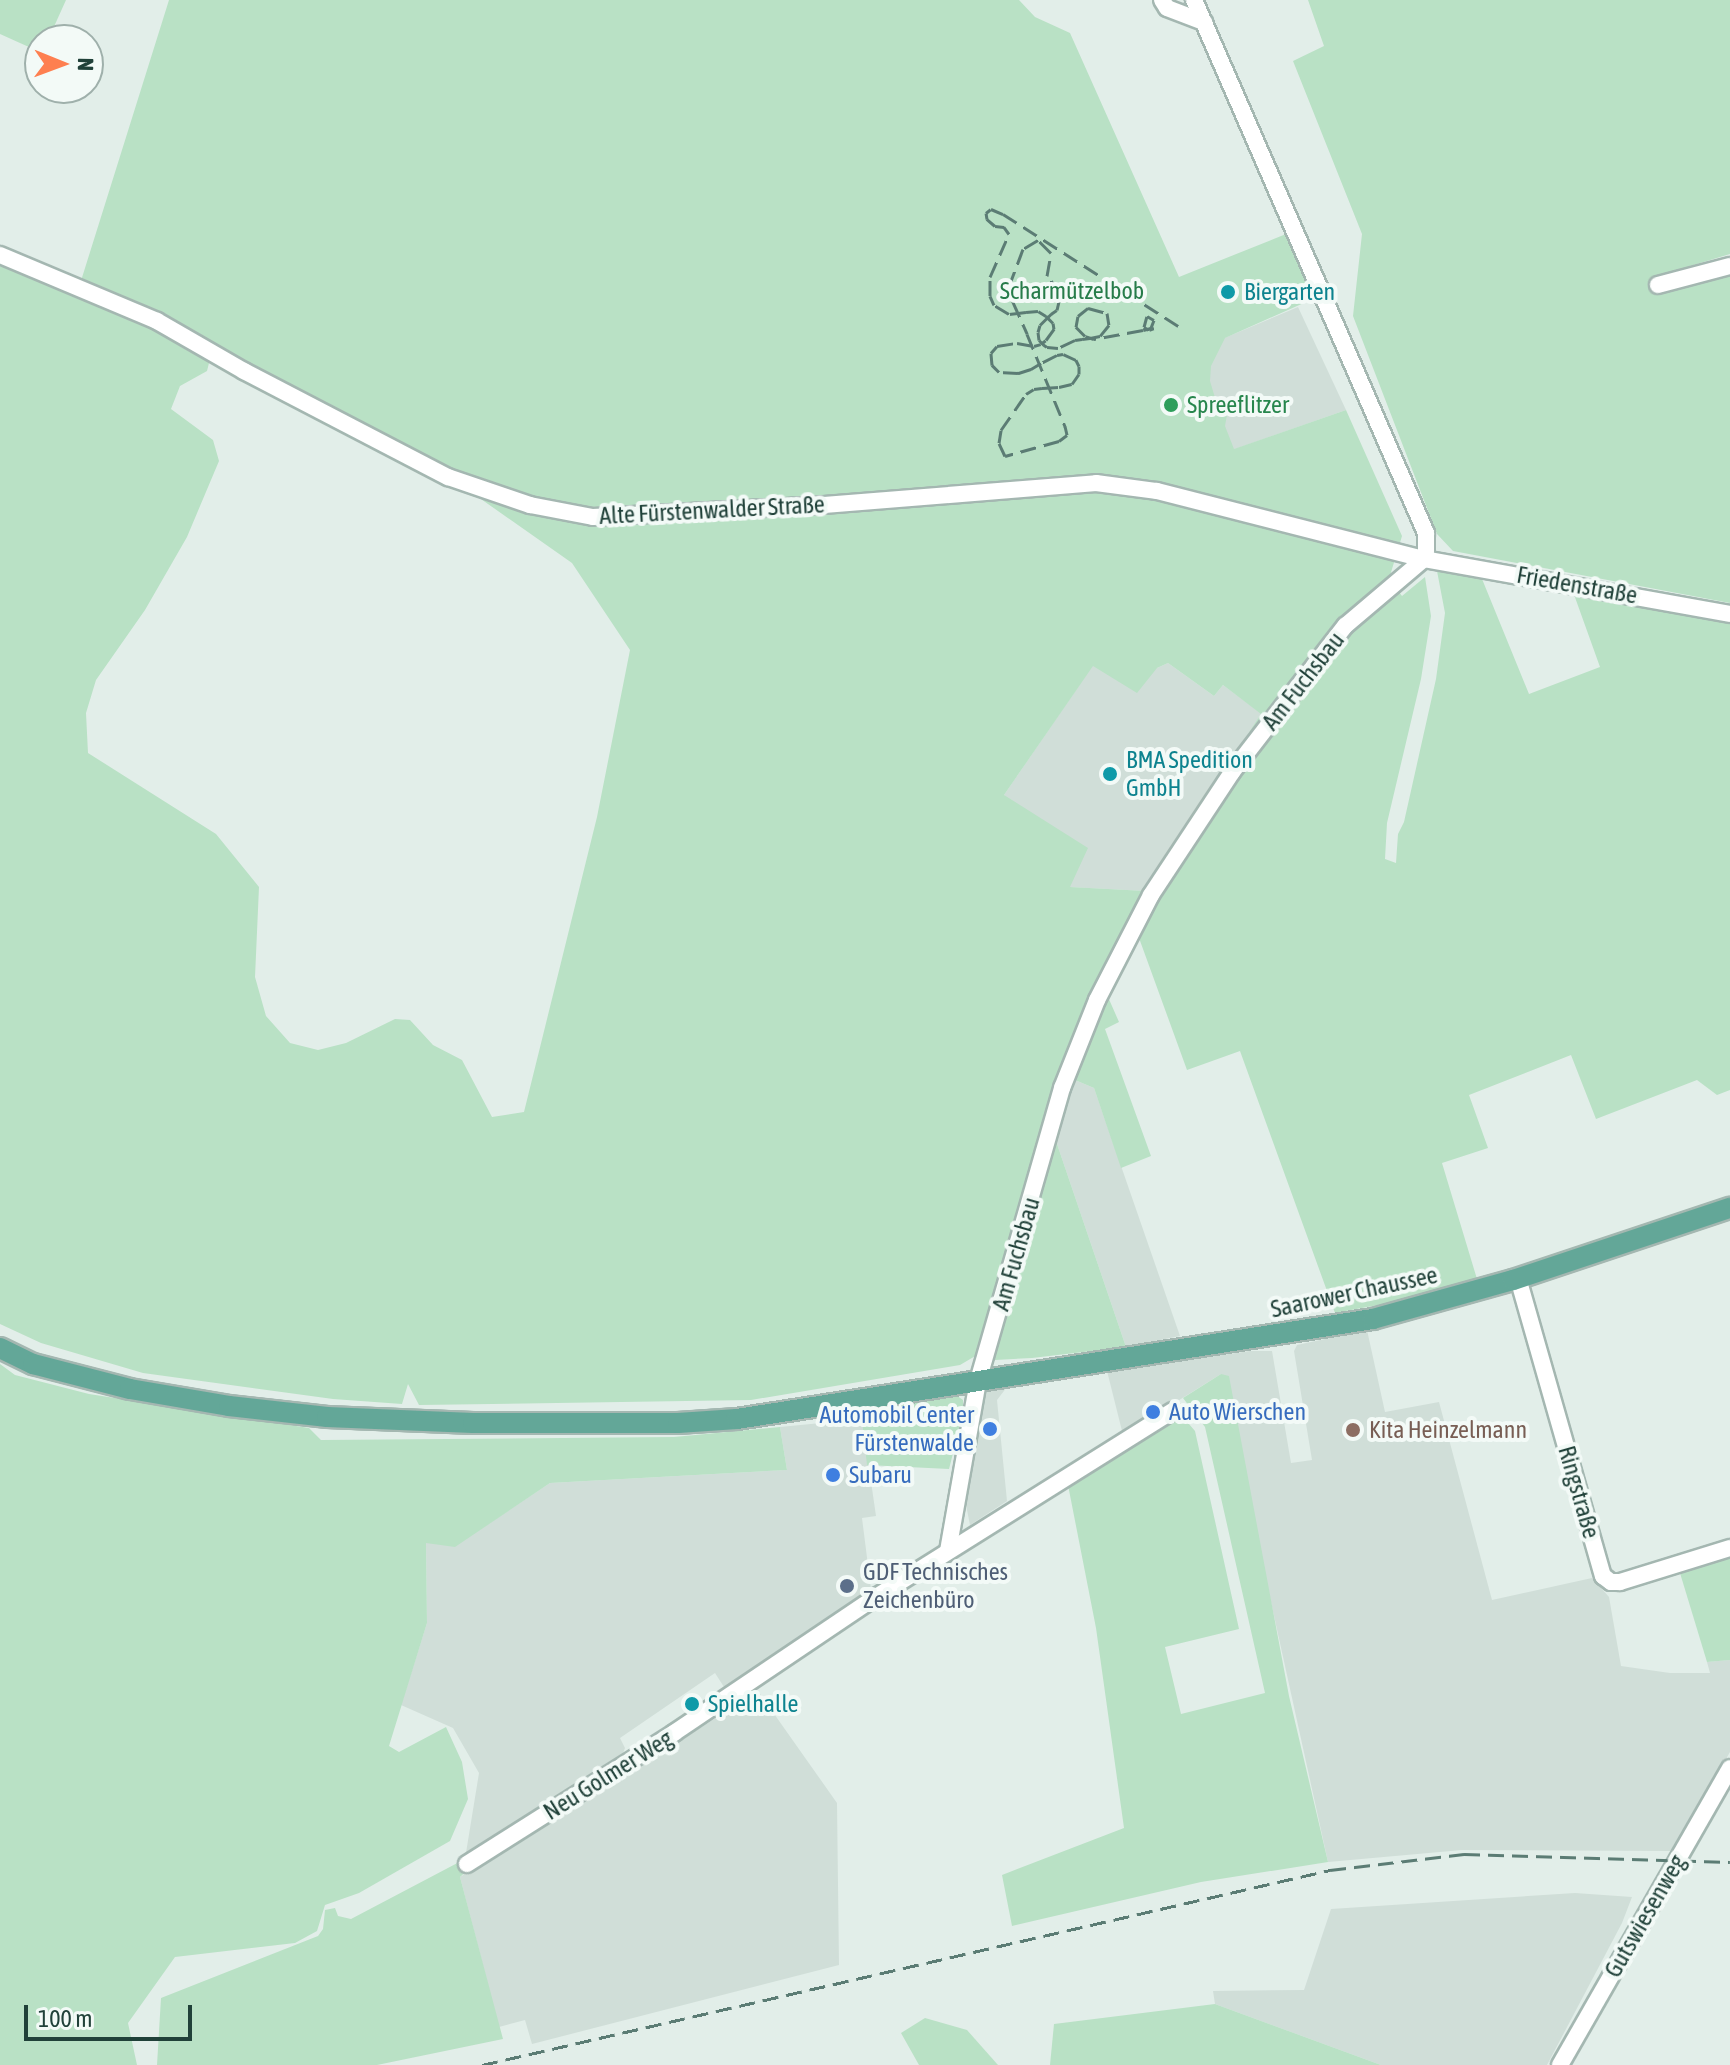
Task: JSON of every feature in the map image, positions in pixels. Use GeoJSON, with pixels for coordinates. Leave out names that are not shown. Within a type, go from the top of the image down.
{"type":"FeatureCollection","features":[{"type":"Feature","properties":{"kind":"main road","name":"Saarower Chaussee"},"geometry":{"type":"LineString","coordinates":[[0,1348],[33,1364],[130,1389],[265,1410],[411,1423],[708,1421],[1373,1319],[1518,1278],[1730,1208]]}},
{"type":"Feature","properties":{"kind":"street"},"geometry":{"type":"LineString","coordinates":[[1162,0],[1167,8],[1204,22]]}},
{"type":"Feature","properties":{"kind":"street"},"geometry":{"type":"LineString","coordinates":[[1194,0],[1426,533],[1424,559]]}},
{"type":"Feature","properties":{"kind":"street","name":"Alte Fürstenwalder Straße"},"geometry":{"type":"LineString","coordinates":[[0,255],[157,321],[244,371],[448,477],[530,505],[593,517],[824,505],[1096,483],[1157,491],[1424,559]]}},
{"type":"Feature","properties":{"kind":"street"},"geometry":{"type":"LineString","coordinates":[[1658,285],[1730,266]]}},
{"type":"Feature","properties":{"kind":"street","name":"Friedenstraße"},"geometry":{"type":"LineString","coordinates":[[1424,559],[1730,614]]}},
{"type":"Feature","properties":{"kind":"street","name":"Am Fuchsbau"},"geometry":{"type":"LineString","coordinates":[[978,1381],[1062,1088],[1097,1000],[1133,930],[1232,772],[1345,626],[1424,559]]}},
{"type":"Feature","properties":{"kind":"street","name":"Ringstraße"},"geometry":{"type":"LineString","coordinates":[[1518,1278],[1603,1576],[1611,1582],[1620,1582],[1730,1548]]}},
{"type":"Feature","properties":{"kind":"street"},"geometry":{"type":"LineString","coordinates":[[948,1551],[978,1381]]}},
{"type":"Feature","properties":{"kind":"street","name":"Neu Golmer Weg"},"geometry":{"type":"LineString","coordinates":[[467,1864],[674,1733],[948,1551],[1172,1411]]}},
{"type":"Feature","properties":{"kind":"street","name":"Gutswiesenweg"},"geometry":{"type":"LineString","coordinates":[[1560,2065],[1730,1768]]}},
{"type":"Feature","properties":{"kind":"shaded area"},"geometry":{"type":"Polygon","coordinates":[[[1298,307],[1346,410],[1181,468],[1127,379],[1298,307]]]}},
{"type":"Feature","properties":{"kind":"shaded area"},"geometry":{"type":"Polygon","coordinates":[[[1168,663],[1214,696],[1223,685],[1262,714],[1146,891],[1069,887],[1004,795],[1093,665],[1157,668],[1168,663]]]}},
{"type":"Feature","properties":{"kind":"shaded area"},"geometry":{"type":"Polygon","coordinates":[[[1075,1080],[1094,1088],[1180,1336],[1126,1347],[1056,1141],[1075,1080]]]}},
{"type":"Feature","properties":{"kind":"shaded area"},"geometry":{"type":"Polygon","coordinates":[[[1367,1330],[1385,1412],[1439,1402],[1492,1600],[1592,1578],[1609,1597],[1621,1666],[1670,1673],[1710,1673],[1707,1662],[1730,1660],[1730,1752],[1672,1851],[1462,1850],[1328,1862],[1221,1374],[1123,1435],[1107,1371],[1250,1351],[1272,1351],[1291,1463],[1312,1460],[1294,1351],[1297,1345],[1367,1330]]]}},
{"type":"Feature","properties":{"kind":"shaded area","name":"Automobil Center Fürstenwalde"},"geometry":{"type":"Polygon","coordinates":[[[1007,1387],[997,1400],[1007,1501],[970,1525],[964,1495],[985,1390],[1007,1387]]]}},
{"type":"Feature","properties":{"kind":"shaded area"},"geometry":{"type":"Polygon","coordinates":[[[862,1419],[876,1516],[862,1518],[871,1589],[724,1687],[715,1673],[620,1738],[625,1748],[622,1756],[465,1859],[479,1773],[453,1728],[401,1705],[427,1623],[426,1542],[455,1546],[550,1483],[787,1470],[780,1427],[862,1419]]]}},
{"type":"Feature","properties":{"kind":"shaded area"},"geometry":{"type":"Polygon","coordinates":[[[758,1691],[837,1803],[839,1965],[532,2044],[525,2020],[499,2027],[460,1877],[652,1752],[655,1757],[758,1691]]]}},
{"type":"Feature","properties":{"kind":"shaded area"},"geometry":{"type":"Polygon","coordinates":[[[1575,1893],[1632,1897],[1622,1923],[1547,2065],[1381,2065],[1215,2004],[1213,1991],[1304,1990],[1331,1909],[1575,1893]]]}},
{"type":"Feature","properties":{"kind":"green space"},"geometry":{"type":"Polygon","coordinates":[[[0,0],[66,0],[55,24],[24,24],[24,45],[0,34],[0,0]]]}},
{"type":"Feature","properties":{"kind":"green space","name":"Scharmützelbob"},"geometry":{"type":"Polygon","coordinates":[[[169,0],[1019,0],[1035,17],[1070,33],[1179,277],[1286,234],[1315,298],[1225,338],[1211,366],[1210,381],[1216,401],[1224,411],[1228,409],[1225,426],[1234,449],[1346,410],[1402,536],[1389,579],[1402,596],[1425,577],[1431,616],[1421,679],[1387,823],[1385,859],[1396,863],[1398,834],[1404,822],[1436,679],[1445,613],[1437,571],[1445,568],[1480,574],[1529,694],[1600,667],[1572,589],[1730,619],[1730,1090],[1717,1095],[1697,1080],[1596,1119],[1571,1055],[1469,1095],[1488,1148],[1442,1163],[1477,1279],[1421,1297],[1335,1313],[1240,1051],[1187,1070],[1139,938],[1108,997],[1119,1022],[1105,1029],[1151,1156],[1121,1168],[1094,1088],[1075,1080],[1056,1141],[1126,1347],[995,1360],[977,1355],[960,1365],[751,1400],[419,1405],[408,1384],[402,1404],[333,1399],[143,1373],[41,1343],[0,1324],[0,262],[152,325],[210,359],[207,371],[180,386],[171,409],[213,440],[219,461],[187,537],[145,610],[96,680],[86,713],[88,753],[216,834],[259,887],[255,977],[266,1016],[290,1043],[318,1050],[346,1043],[395,1019],[410,1020],[433,1045],[462,1060],[492,1117],[524,1112],[597,817],[630,650],[572,563],[441,471],[80,284],[169,0]],[[1168,663],[1157,668],[1137,693],[1093,666],[1004,795],[1088,848],[1070,887],[1146,891],[1261,714],[1223,685],[1214,696],[1168,663]]]}},
{"type":"Feature","properties":{"kind":"green space"},"geometry":{"type":"Polygon","coordinates":[[[1308,0],[1730,0],[1730,254],[1654,277],[1682,282],[1730,270],[1730,603],[1453,551],[1437,534],[1353,316],[1362,234],[1293,61],[1324,46],[1308,0]]]}},
{"type":"Feature","properties":{"kind":"green space"},"geometry":{"type":"Polygon","coordinates":[[[0,1364],[15,1375],[89,1394],[309,1428],[321,1440],[674,1437],[780,1427],[787,1470],[550,1483],[455,1547],[426,1543],[427,1623],[389,1746],[399,1752],[446,1727],[462,1762],[468,1799],[450,1841],[359,1893],[325,1905],[317,1931],[295,1943],[175,1957],[128,2023],[137,2065],[0,2065],[0,1364]]]}},
{"type":"Feature","properties":{"kind":"green space"},"geometry":{"type":"Polygon","coordinates":[[[1221,1374],[1229,1376],[1289,1696],[1328,1862],[1201,1882],[1012,1926],[1002,1875],[1124,1828],[1096,1628],[1068,1485],[1175,1416],[1183,1417],[1195,1431],[1239,1629],[1165,1647],[1181,1714],[1265,1693],[1205,1427],[1183,1398],[1221,1374]]]}},
{"type":"Feature","properties":{"kind":"green space"},"geometry":{"type":"Polygon","coordinates":[[[953,1393],[963,1400],[963,1414],[949,1469],[867,1465],[862,1420],[820,1423],[817,1414],[953,1393]]]}},
{"type":"Feature","properties":{"kind":"green space"},"geometry":{"type":"Polygon","coordinates":[[[1730,1557],[1730,1660],[1707,1662],[1680,1573],[1730,1557]]]}},
{"type":"Feature","properties":{"kind":"green space"},"geometry":{"type":"Polygon","coordinates":[[[465,1859],[469,1869],[460,1877],[503,2039],[377,2065],[157,2065],[161,1998],[318,1936],[323,1929],[325,1910],[335,1908],[338,1916],[351,1919],[465,1859]]]}},
{"type":"Feature","properties":{"kind":"green space"},"geometry":{"type":"Polygon","coordinates":[[[1215,2004],[1381,2065],[1050,2065],[1054,2024],[1215,2004]]]}},
{"type":"Feature","properties":{"kind":"green space"},"geometry":{"type":"Polygon","coordinates":[[[925,2018],[967,2030],[998,2065],[919,2065],[901,2033],[925,2018]]]}},
{"type":"Feature","properties":{"kind":"railway"},"geometry":{"type":"LineString","coordinates":[[1154,328],[1149,330],[1144,327],[1147,316],[1154,320],[1151,328],[1143,330],[1094,339],[1085,336],[1076,327],[1078,316],[1088,308],[1107,313],[1109,325],[1100,336],[1090,338],[1075,340],[1058,348],[1047,347],[1044,345],[1039,340],[1038,332],[1040,325],[1051,314],[1057,310],[1061,293],[1047,276],[1051,253],[1038,240],[1023,249],[1008,289],[1013,302],[1027,334],[1065,426],[1067,435],[1059,441],[1005,456],[999,443],[1001,430],[1026,394],[1034,389],[1042,388],[1059,387],[1072,384],[1079,374],[1079,366],[1076,360],[1063,354],[1057,355],[1041,363],[1031,369],[1019,373],[999,372],[992,365],[991,353],[997,346],[1017,343],[1034,346],[1041,344],[1046,340],[1054,329],[1053,323],[1046,316],[1038,311],[1026,312],[1009,314],[994,305],[990,296],[990,277],[1009,234],[1004,227],[995,226],[987,219],[986,213],[991,209],[1003,214],[1178,326]]}},
{"type":"Feature","properties":{"kind":"railway"},"geometry":{"type":"LineString","coordinates":[[482,2065],[1330,1870],[1464,1854],[1730,1862]]}},
{"type":"Feature","properties":{"kind":"place","name":"Biergarten"},"geometry":{"type":"Point","coordinates":[1228,292]}},
{"type":"Feature","properties":{"kind":"place","name":"Spreeflitzer"},"geometry":{"type":"Point","coordinates":[1171,405]}},
{"type":"Feature","properties":{"kind":"place","name":"BMA Spedition GmbH"},"geometry":{"type":"Point","coordinates":[1110,774]}},
{"type":"Feature","properties":{"kind":"place","name":"Auto Wierschen"},"geometry":{"type":"Point","coordinates":[1153,1412]}},
{"type":"Feature","properties":{"kind":"place","name":"Automobil Center Fürstenwalde"},"geometry":{"type":"Point","coordinates":[990,1429]}},
{"type":"Feature","properties":{"kind":"place","name":"Kita Heinzelmann"},"geometry":{"type":"Point","coordinates":[1353,1430]}},
{"type":"Feature","properties":{"kind":"place","name":"Subaru"},"geometry":{"type":"Point","coordinates":[833,1475]}},
{"type":"Feature","properties":{"kind":"place","name":"GDF Technisches Zeichenbüro"},"geometry":{"type":"Point","coordinates":[847,1586]}},
{"type":"Feature","properties":{"kind":"place","name":"Spielhalle"},"geometry":{"type":"Point","coordinates":[692,1704]}}]}
